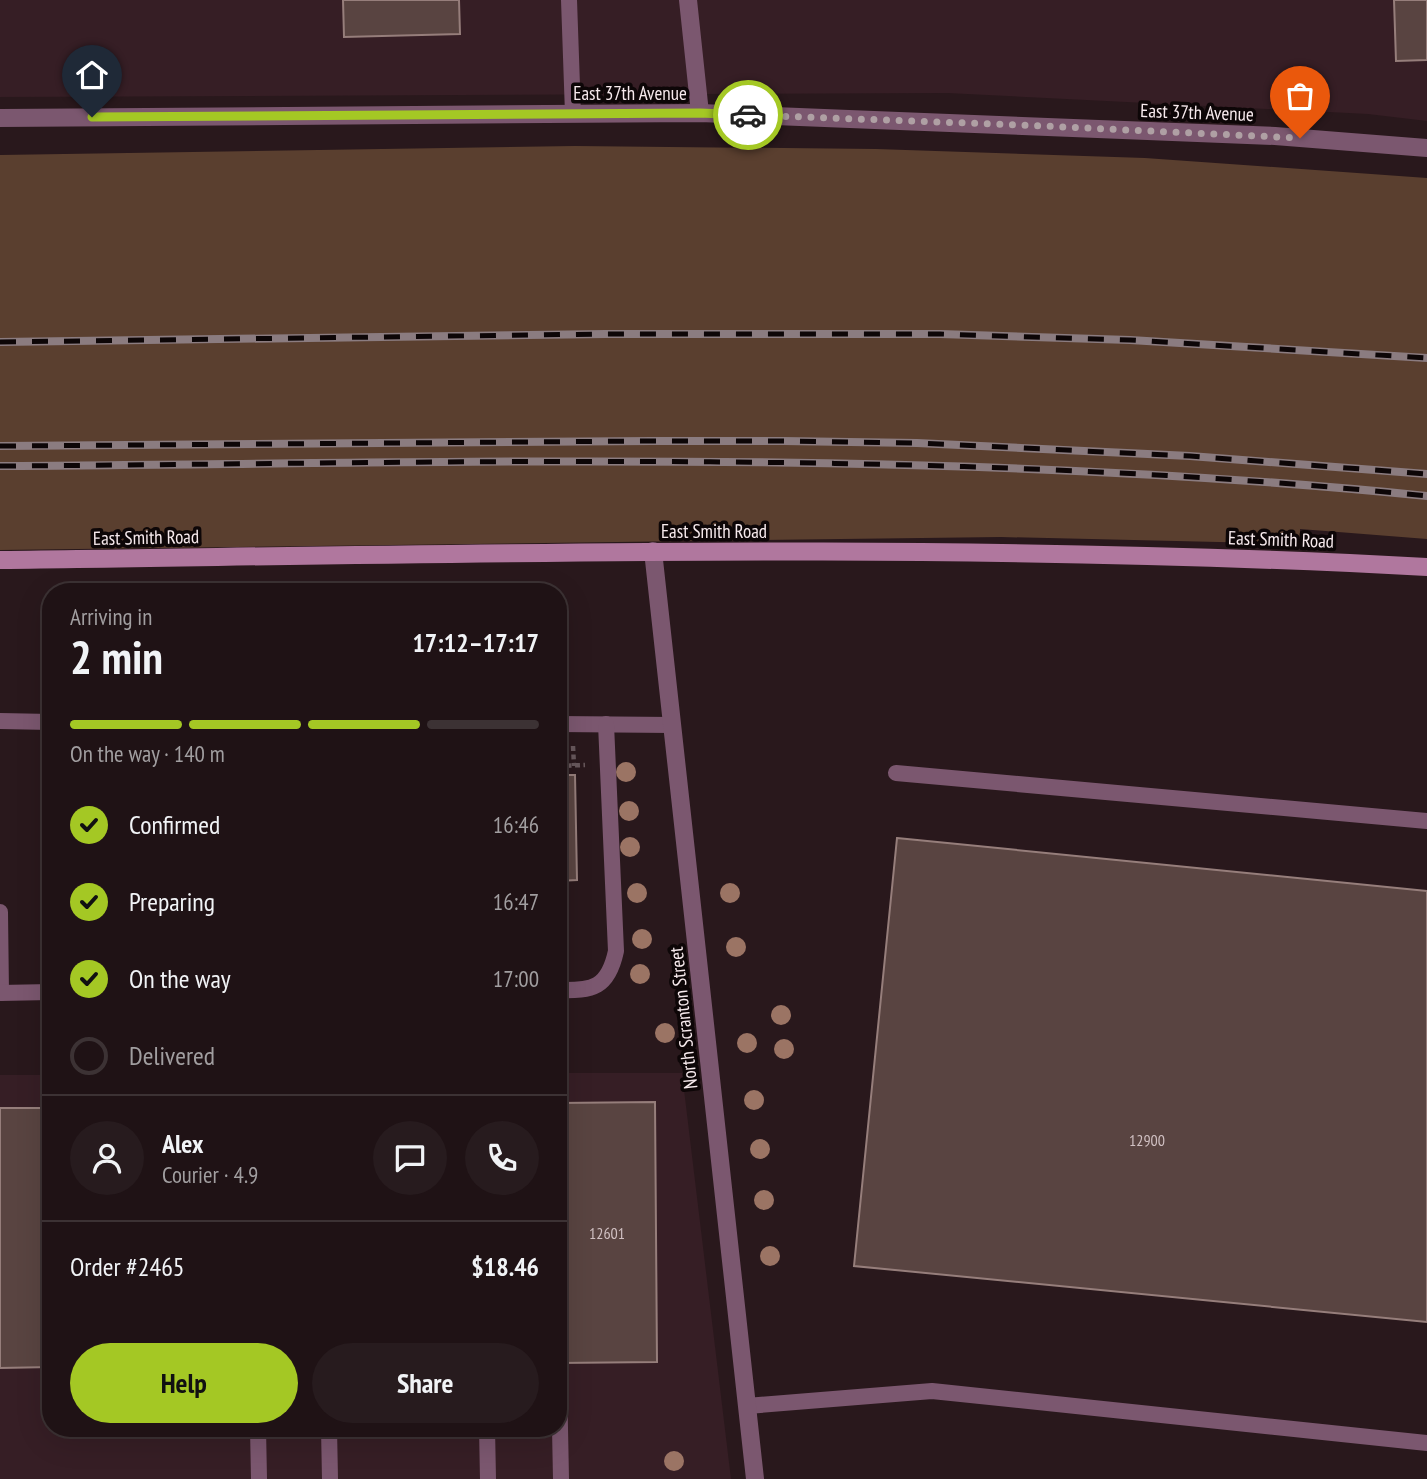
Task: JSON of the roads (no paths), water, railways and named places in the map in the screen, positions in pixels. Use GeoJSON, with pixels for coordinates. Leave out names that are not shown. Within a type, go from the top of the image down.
{"type":"FeatureCollection","features":[{"type":"Feature","properties":{"kind":"street"},"geometry":{"type":"LineString","coordinates":[[688,0],[700,113]]}},
{"type":"Feature","properties":{"kind":"street","name":"East 37th Avenue"},"geometry":{"type":"LineString","coordinates":[[0,118],[700,113],[1275,136],[1427,148]]}},
{"type":"Feature","properties":{"kind":"street","name":"East Smith Road"},"geometry":{"type":"LineString","coordinates":[[0,560],[653,551],[1142,555],[1427,567]]}},
{"type":"Feature","properties":{"kind":"street","name":"North Scranton Street"},"geometry":{"type":"LineString","coordinates":[[653,551],[755,1479]]}},
{"type":"Feature","properties":{"kind":"lane"},"geometry":{"type":"LineString","coordinates":[[569,0],[573,114]]}},
{"type":"Feature","properties":{"kind":"lane"},"geometry":{"type":"LineString","coordinates":[[0,721],[42,722]]}},
{"type":"Feature","properties":{"kind":"lane"},"geometry":{"type":"LineString","coordinates":[[567,724],[672,725]]}},
{"type":"Feature","properties":{"kind":"lane"},"geometry":{"type":"LineString","coordinates":[[567,990],[597,986],[606,977],[616,951],[606,724]]}},
{"type":"Feature","properties":{"kind":"lane"},"geometry":{"type":"LineString","coordinates":[[896,773],[1427,821]]}},
{"type":"Feature","properties":{"kind":"lane"},"geometry":{"type":"LineString","coordinates":[[0,912],[1,993],[42,992]]}},
{"type":"Feature","properties":{"kind":"lane"},"geometry":{"type":"LineString","coordinates":[[747,1406],[932,1391],[1427,1443]]}},
{"type":"Feature","properties":{"kind":"lane"},"geometry":{"type":"LineString","coordinates":[[258,1437],[259,1479]]}},
{"type":"Feature","properties":{"kind":"lane"},"geometry":{"type":"LineString","coordinates":[[329,1437],[330,1479]]}},
{"type":"Feature","properties":{"kind":"lane"},"geometry":{"type":"LineString","coordinates":[[487,1437],[488,1479]]}},
{"type":"Feature","properties":{"kind":"lane"},"geometry":{"type":"LineString","coordinates":[[560,1437],[561,1479]]}},
{"type":"Feature","properties":{"kind":"railway"},"geometry":{"type":"LineString","coordinates":[[0,342],[606,334],[940,334],[1130,340],[1427,358]]}},
{"type":"Feature","properties":{"kind":"railway"},"geometry":{"type":"LineString","coordinates":[[0,446],[652,441],[917,443],[1190,456],[1427,474]]}},
{"type":"Feature","properties":{"kind":"railway"},"geometry":{"type":"LineString","coordinates":[[0,466],[535,462],[892,465],[1249,481],[1427,496]]}}]}
